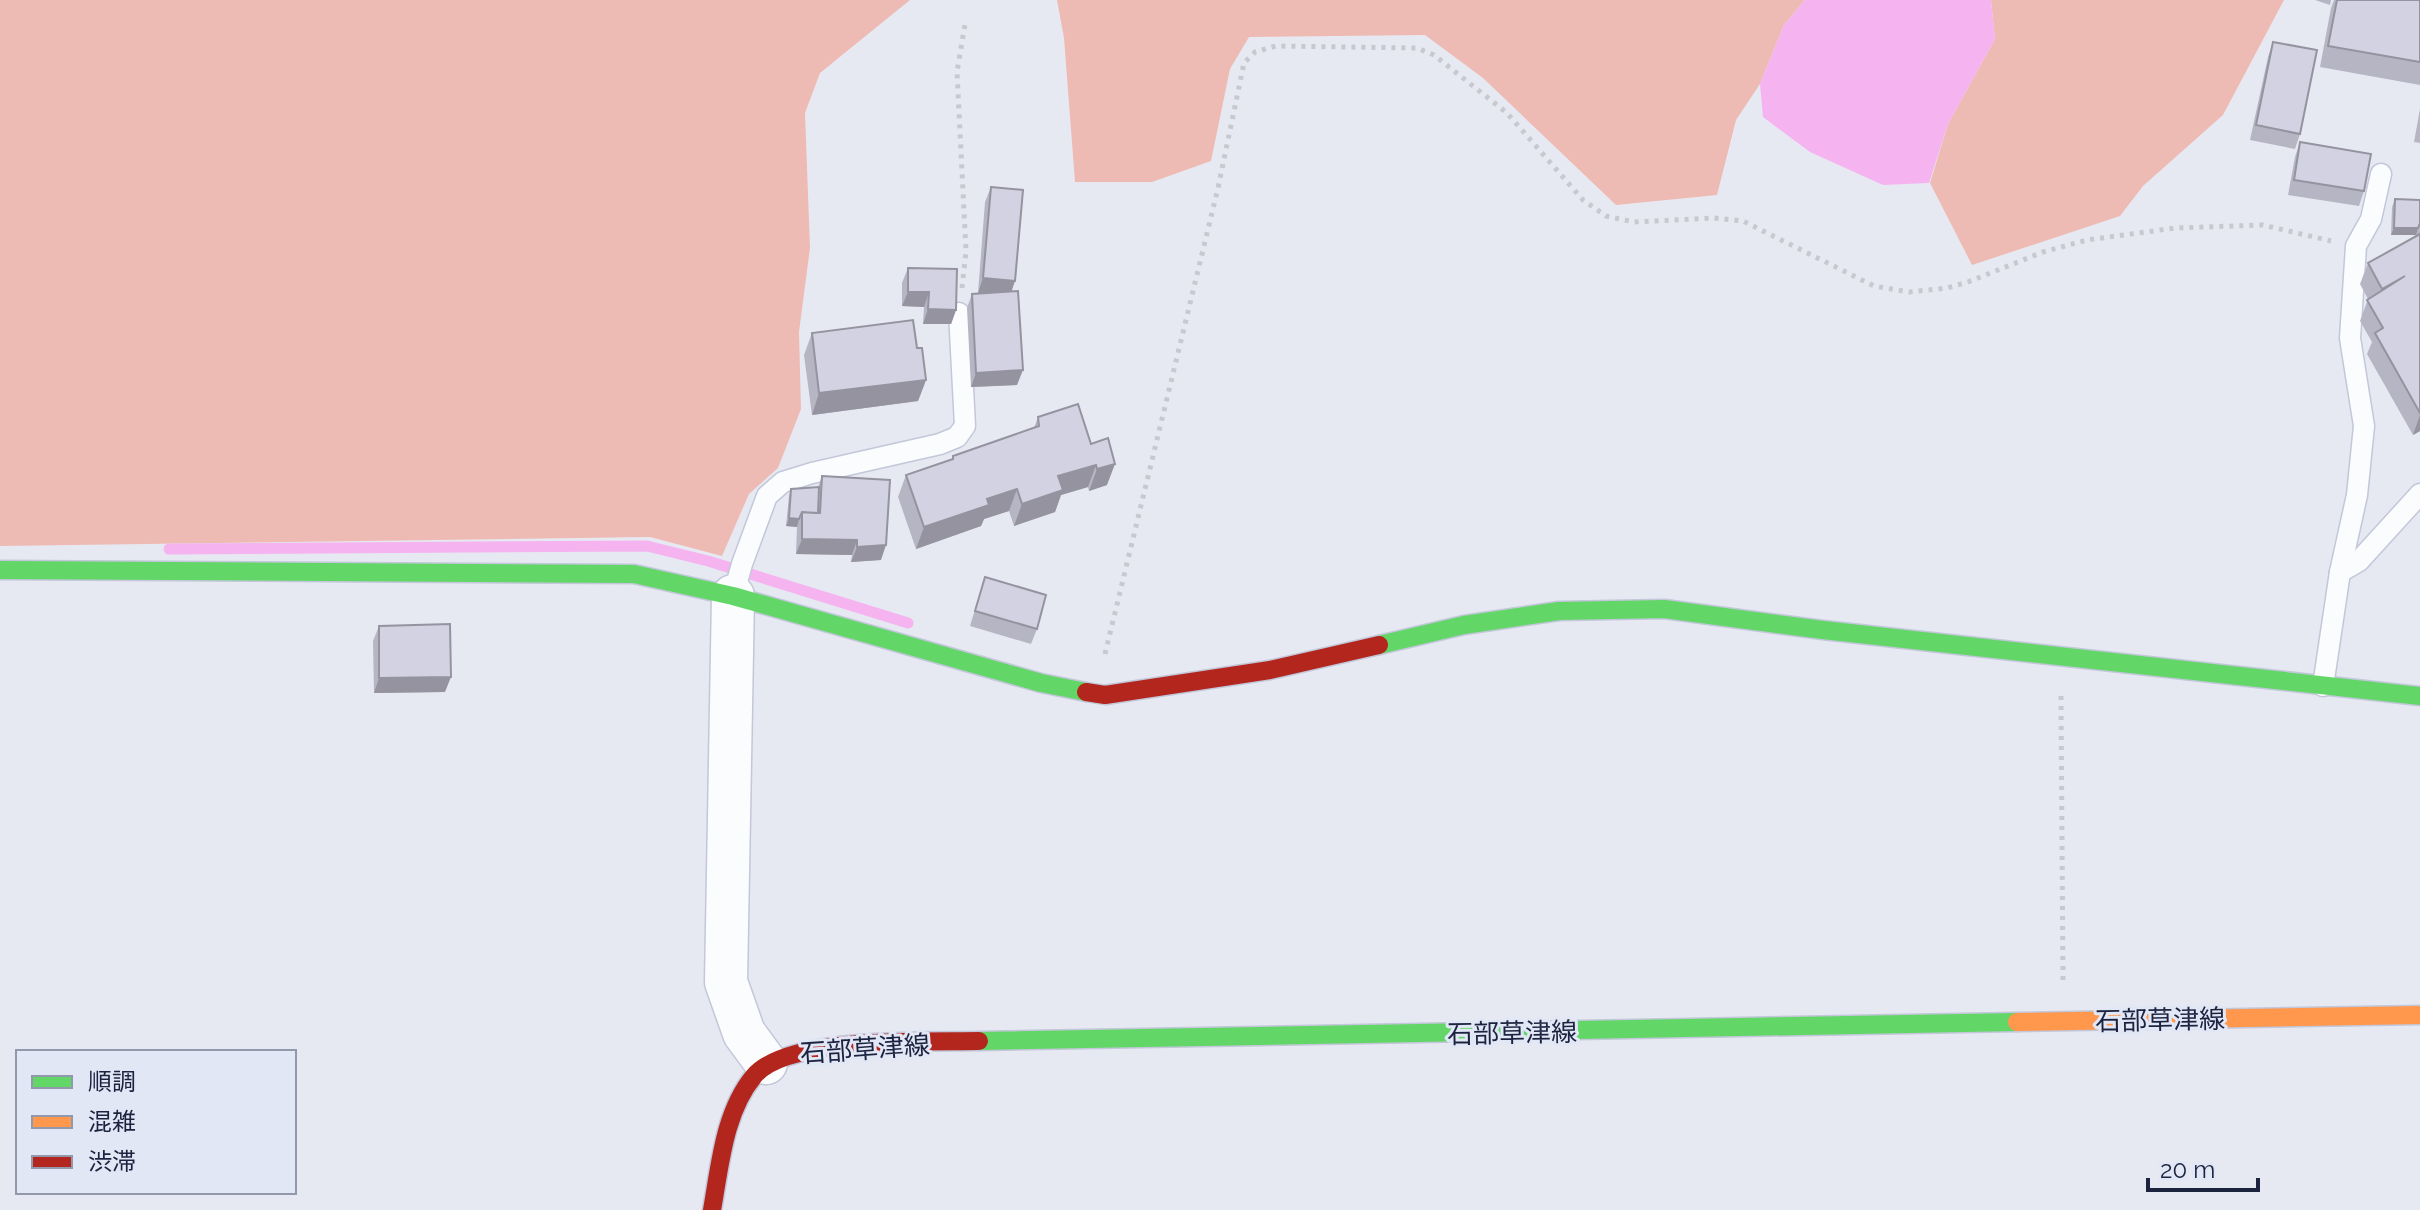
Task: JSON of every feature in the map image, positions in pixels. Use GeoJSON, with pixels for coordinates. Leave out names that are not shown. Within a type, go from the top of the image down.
{"type":"FeatureCollection","features":[{"type":"Feature","properties":{"kind":"street"},"geometry":{"type":"LineString","coordinates":[[0,570],[634,574],[737,580],[1041,683],[1105,695],[1270,670],[1464,625],[1559,611],[1664,609],[1823,630],[2061,655],[2324,677],[2420,696]]}},
{"type":"Feature","properties":{"kind":"street"},"geometry":{"type":"LineString","coordinates":[[737,580],[726,982],[744,1033],[766,1063]]}},
{"type":"Feature","properties":{"kind":"street","name":"石部草津線"},"geometry":{"type":"LineString","coordinates":[[712,1210],[725,1142],[739,1098],[766,1063],[795,1052],[840,1046],[2420,1015]]}},
{"type":"Feature","properties":{"kind":"lane"},"geometry":{"type":"LineString","coordinates":[[2324,677],[2340,572],[2357,495],[2364,426],[2350,338],[2356,246],[2371,219],[2381,174]]}},
{"type":"Feature","properties":{"kind":"lane"},"geometry":{"type":"LineString","coordinates":[[737,580],[767,496],[783,482],[940,444],[957,437],[965,426],[959,313]]}},
{"type":"Feature","properties":{"kind":"lane"},"geometry":{"type":"LineString","coordinates":[[2340,572],[2359,561],[2420,494]]}},
{"type":"Feature","properties":{"kind":"path"},"geometry":{"type":"LineString","coordinates":[[959,313],[966,251],[957,72],[965,24]]}},
{"type":"Feature","properties":{"kind":"path"},"geometry":{"type":"LineString","coordinates":[[1102,666],[1218,188],[1244,63],[1255,52],[1276,46],[1417,48],[1434,55],[1507,113],[1583,200],[1606,216],[1634,222],[1714,218],[1743,221],[1874,286],[1909,292],[1947,288],[2043,252],[2087,240],[2175,228],[2263,225],[2356,246]]}},
{"type":"Feature","properties":{"kind":"path"},"geometry":{"type":"LineString","coordinates":[[2061,655],[2063,1022]]}},
{"type":"Feature","properties":{"kind":"shaded area"},"geometry":{"type":"Polygon","coordinates":[[[0,0],[910,0],[820,73],[805,113],[810,248],[799,332],[801,409],[778,468],[749,494],[722,556],[650,537],[0,546],[0,0]]]}},
{"type":"Feature","properties":{"kind":"shaded area"},"geometry":{"type":"Polygon","coordinates":[[[1057,0],[1805,0],[1784,25],[1760,84],[1736,120],[1717,195],[1616,205],[1483,78],[1425,35],[1249,37],[1230,69],[1211,161],[1152,182],[1075,182],[1064,38],[1057,0]]]}},
{"type":"Feature","properties":{"kind":"shaded area"},"geometry":{"type":"Polygon","coordinates":[[[1805,0],[1991,0],[1995,39],[1948,124],[1929,183],[1883,185],[1810,152],[1763,117],[1760,84],[1784,25],[1805,0]]]}},
{"type":"Feature","properties":{"kind":"shaded area"},"geometry":{"type":"Polygon","coordinates":[[[1991,0],[2284,0],[2223,115],[2143,186],[2120,216],[1972,265],[1930,183],[1948,124],[1995,39],[1991,0]]]}},
{"type":"Feature","properties":{"kind":"building"},"geometry":{"type":"Polygon","coordinates":[[[2337,0],[2420,0],[2420,62],[2328,46],[2337,0]]]}},
{"type":"Feature","properties":{"kind":"building"},"geometry":{"type":"Polygon","coordinates":[[[2273,42],[2317,50],[2300,134],[2256,125],[2273,42]]]}},
{"type":"Feature","properties":{"kind":"building"},"geometry":{"type":"Polygon","coordinates":[[[2300,142],[2371,154],[2364,191],[2294,180],[2300,142]]]}},
{"type":"Feature","properties":{"kind":"building"},"geometry":{"type":"Polygon","coordinates":[[[991,187],[1023,190],[1015,281],[983,278],[991,187]]]}},
{"type":"Feature","properties":{"kind":"building"},"geometry":{"type":"Polygon","coordinates":[[[2395,199],[2420,200],[2418,228],[2394,228],[2395,199]]]}},
{"type":"Feature","properties":{"kind":"building"},"geometry":{"type":"Polygon","coordinates":[[[2420,234],[2420,413],[2375,333],[2383,328],[2367,300],[2405,276],[2382,289],[2368,263],[2420,234]]]}},
{"type":"Feature","properties":{"kind":"building"},"geometry":{"type":"Polygon","coordinates":[[[908,268],[957,269],[956,310],[928,309],[929,292],[908,292],[908,268]]]}},
{"type":"Feature","properties":{"kind":"building"},"geometry":{"type":"Polygon","coordinates":[[[1018,291],[1023,370],[976,373],[972,294],[1018,291]]]}},
{"type":"Feature","properties":{"kind":"building"},"geometry":{"type":"Polygon","coordinates":[[[913,320],[917,348],[922,348],[926,380],[819,393],[812,333],[913,320]]]}},
{"type":"Feature","properties":{"kind":"building"},"geometry":{"type":"Polygon","coordinates":[[[1078,404],[1091,444],[1108,438],[1115,464],[1097,469],[1096,465],[1058,476],[1063,490],[1022,504],[1017,489],[987,499],[989,505],[924,527],[906,475],[1039,426],[1038,417],[1078,404]]]}},
{"type":"Feature","properties":{"kind":"building"},"geometry":{"type":"Polygon","coordinates":[[[822,476],[890,480],[886,545],[857,547],[857,540],[802,539],[802,512],[820,513],[822,476]]]}},
{"type":"Feature","properties":{"kind":"building"},"geometry":{"type":"Polygon","coordinates":[[[819,487],[818,513],[802,512],[799,519],[789,518],[791,489],[819,487]]]}},
{"type":"Feature","properties":{"kind":"building"},"geometry":{"type":"Polygon","coordinates":[[[985,577],[1046,595],[1037,629],[975,611],[985,577]]]}},
{"type":"Feature","properties":{"kind":"building"},"geometry":{"type":"Polygon","coordinates":[[[450,624],[451,677],[379,678],[379,626],[450,624]]]}},
{"type":"Feature","properties":{"kind":"waterway"},"geometry":{"type":"LineString","coordinates":[[169,549],[647,546],[708,561],[908,623]]}},
{"type":"Feature","properties":{"kind":"traffic: fast"},"geometry":{"type":"LineString","coordinates":[[0,570],[634,574],[733,596],[1041,683],[1086,692]]}},
{"type":"Feature","properties":{"kind":"traffic: fast"},"geometry":{"type":"LineString","coordinates":[[1379,645],[1464,625],[1559,611],[1664,609],[1823,630],[2420,696]]}},
{"type":"Feature","properties":{"kind":"traffic: fast"},"geometry":{"type":"LineString","coordinates":[[979,1041],[2017,1022]]}},
{"type":"Feature","properties":{"kind":"traffic: slow"},"geometry":{"type":"LineString","coordinates":[[2017,1022],[2420,1015]]}},
{"type":"Feature","properties":{"kind":"traffic: jam"},"geometry":{"type":"LineString","coordinates":[[1086,692],[1105,695],[1270,670],[1379,645]]}},
{"type":"Feature","properties":{"kind":"traffic: jam"},"geometry":{"type":"LineString","coordinates":[[712,1210],[725,1140],[736,1106],[754,1076],[771,1063],[796,1054],[860,1044],[979,1041]]}}]}
